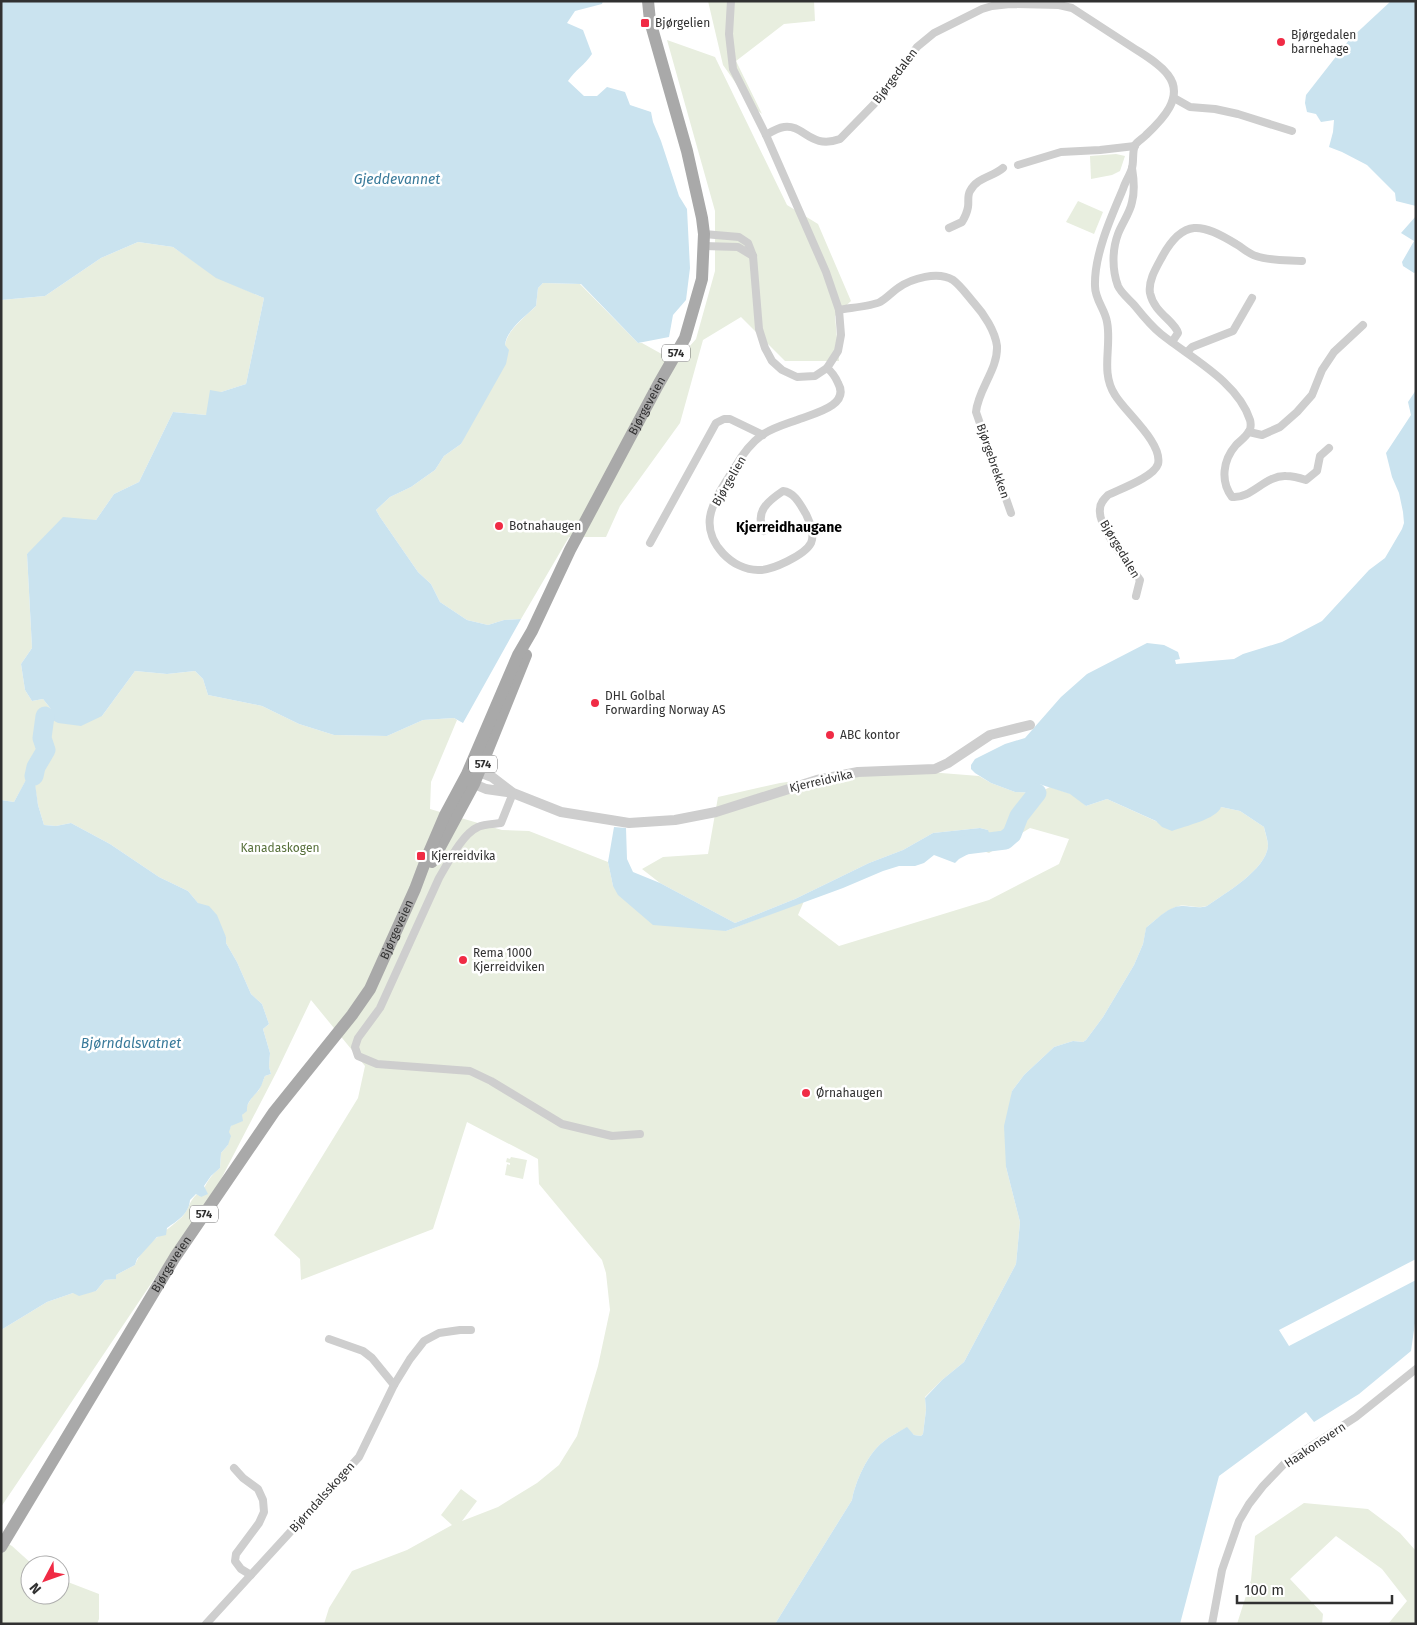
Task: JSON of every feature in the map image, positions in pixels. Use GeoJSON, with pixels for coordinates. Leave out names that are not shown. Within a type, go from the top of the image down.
{"type":"FeatureCollection","features":[{"type":"Feature","properties":{"kind":"main road","name":"Bjørgeveien"},"geometry":{"type":"LineString","coordinates":[[1,1547],[175,1257],[274,1112],[352,1015],[370,989],[415,889],[438,852],[474,776],[518,655],[532,631],[575,542],[685,338],[702,279],[704,240],[702,218],[687,151],[650,21],[648,1]]}},
{"type":"Feature","properties":{"kind":"main road","name":"Bjørgeveien"},"geometry":{"type":"LineString","coordinates":[[657,1],[658,50]]}},
{"type":"Feature","properties":{"kind":"street"},"geometry":{"type":"LineString","coordinates":[[704,240],[739,237],[748,243],[753,256],[759,329],[765,348],[772,361],[782,370],[797,377],[815,376],[827,368],[838,351],[841,335],[839,310],[826,272],[766,135],[733,69],[728,34],[731,1]]}},
{"type":"Feature","properties":{"kind":"street","name":"Bjørgedalen"},"geometry":{"type":"LineString","coordinates":[[766,135],[786,126],[794,128],[816,141],[832,142],[840,139],[880,98],[911,54],[925,39],[993,4],[1060,5],[1072,8],[1156,63],[1168,75],[1174,86],[1174,98]]}},
{"type":"Feature","properties":{"kind":"street"},"geometry":{"type":"LineString","coordinates":[[1018,165],[1061,152],[1135,146],[1168,112],[1174,98],[1190,107],[1215,109],[1238,114],[1292,131]]}},
{"type":"Feature","properties":{"kind":"street","name":"Bjørgedalen"},"geometry":{"type":"LineString","coordinates":[[1135,146],[1132,168],[1134,183],[1132,204],[1118,234],[1114,251],[1114,268],[1119,288],[1148,321],[1223,381],[1237,396],[1251,422],[1249,432]]}},
{"type":"Feature","properties":{"kind":"street"},"geometry":{"type":"LineString","coordinates":[[949,228],[962,222],[968,208],[969,193],[974,186],[986,176],[1003,168]]}},
{"type":"Feature","properties":{"kind":"street","name":"Bjørgedalen"},"geometry":{"type":"LineString","coordinates":[[1132,168],[1102,244],[1095,287],[1098,301],[1107,319],[1109,332],[1107,372],[1109,383],[1119,402],[1154,444],[1158,459],[1157,466],[1152,473],[1108,496],[1102,501],[1100,508],[1100,515],[1107,531],[1120,553],[1140,580],[1136,596]]}},
{"type":"Feature","properties":{"kind":"street"},"geometry":{"type":"LineString","coordinates":[[1172,342],[1178,334],[1177,328],[1155,306],[1150,292],[1153,273],[1168,245],[1176,235],[1188,229],[1210,229],[1255,256],[1302,261]]}},
{"type":"Feature","properties":{"kind":"street"},"geometry":{"type":"LineString","coordinates":[[704,240],[738,247],[753,256]]}},
{"type":"Feature","properties":{"kind":"street","name":"Bjørgebrekken"},"geometry":{"type":"LineString","coordinates":[[839,310],[879,303],[898,287],[911,280],[933,276],[951,279],[977,306],[992,329],[997,347],[994,362],[977,402],[976,412],[1011,514]]}},
{"type":"Feature","properties":{"kind":"street"},"geometry":{"type":"LineString","coordinates":[[1187,352],[1192,348],[1233,331],[1252,298]]}},
{"type":"Feature","properties":{"kind":"street"},"geometry":{"type":"LineString","coordinates":[[1329,448],[1320,456],[1317,472],[1306,480],[1286,476],[1269,480],[1239,498],[1232,497],[1227,490],[1224,475],[1226,459],[1236,446],[1249,432],[1262,435],[1280,427],[1297,412],[1312,395],[1322,370],[1334,352],[1363,325]]}},
{"type":"Feature","properties":{"kind":"street","name":"Bjørgelien"},"geometry":{"type":"LineString","coordinates":[[764,531],[760,524],[765,506],[783,491],[793,495],[806,514],[812,530],[812,538],[808,547],[801,553],[771,569],[751,570],[731,561],[718,548],[714,540],[710,520],[714,503],[750,446],[763,435],[824,410],[838,400],[841,392],[840,387],[833,373],[827,368]]}},
{"type":"Feature","properties":{"kind":"street"},"geometry":{"type":"LineString","coordinates":[[650,543],[716,423],[724,419],[730,419],[763,435]]}},
{"type":"Feature","properties":{"kind":"street","name":"Kjerreidvika"},"geometry":{"type":"LineString","coordinates":[[474,776],[486,789],[513,793],[561,812],[629,823],[675,820],[716,812],[817,780],[858,772],[935,769],[948,763],[990,735],[1030,725]]}},
{"type":"Feature","properties":{"kind":"street","name":"Bjørgeveien"},"geometry":{"type":"LineString","coordinates":[[513,793],[501,823],[480,826],[471,831],[450,860],[380,1008],[358,1038],[355,1046],[358,1056],[377,1064],[470,1071],[491,1081],[562,1124],[612,1136],[640,1134]]}},
{"type":"Feature","properties":{"kind":"street","name":"Bjørndalsskogen"},"geometry":{"type":"LineString","coordinates":[[206,1624],[359,1457],[394,1385],[424,1341],[439,1333],[471,1330]]}},
{"type":"Feature","properties":{"kind":"street"},"geometry":{"type":"LineString","coordinates":[[329,1339],[363,1351],[372,1358],[394,1385]]}},
{"type":"Feature","properties":{"kind":"street","name":"Haakonsvern"},"geometry":{"type":"LineString","coordinates":[[1212,1624],[1222,1570],[1239,1521],[1263,1486],[1285,1463],[1356,1417],[1416,1369]]}},
{"type":"Feature","properties":{"kind":"street"},"geometry":{"type":"LineString","coordinates":[[234,1468],[243,1478],[258,1489],[263,1500],[264,1512],[260,1523],[236,1554],[235,1562],[240,1569],[251,1574]]}},
{"type":"Feature","properties":{"kind":"green space"},"geometry":{"type":"Polygon","coordinates":[[[708,1],[814,1],[815,21],[784,24],[736,61],[762,114],[752,106],[723,65],[708,1]]]}},
{"type":"Feature","properties":{"kind":"green space"},"geometry":{"type":"Polygon","coordinates":[[[667,40],[715,57],[787,205],[818,224],[851,301],[835,316],[839,361],[785,361],[741,317],[703,340],[680,423],[620,506],[606,537],[569,537],[521,619],[504,620],[488,625],[467,620],[440,602],[431,584],[418,572],[376,510],[390,497],[411,487],[435,470],[444,456],[461,444],[507,339],[518,324],[536,306],[538,288],[543,283],[580,284],[638,343],[642,343],[676,362],[696,339],[715,271],[715,211],[667,40]]]}},
{"type":"Feature","properties":{"kind":"green space"},"geometry":{"type":"Polygon","coordinates":[[[1116,154],[1125,156],[1120,171],[1112,175],[1091,179],[1090,156],[1116,154]]]}},
{"type":"Feature","properties":{"kind":"green space"},"geometry":{"type":"Polygon","coordinates":[[[1078,201],[1103,212],[1094,234],[1066,222],[1078,201]]]}},
{"type":"Feature","properties":{"kind":"green space","name":"Kanadaskogen"},"geometry":{"type":"Polygon","coordinates":[[[138,242],[173,247],[216,277],[264,298],[246,384],[221,392],[206,415],[173,412],[139,482],[114,494],[96,520],[27,554],[32,648],[21,664],[25,690],[32,701],[43,699],[51,709],[46,716],[102,716],[135,671],[167,674],[195,671],[203,679],[208,695],[262,706],[299,724],[334,735],[387,736],[423,720],[454,718],[457,720],[431,782],[430,809],[502,830],[529,831],[608,862],[613,886],[726,931],[804,901],[798,915],[839,946],[989,900],[1059,864],[1069,839],[1030,828],[989,853],[977,849],[989,843],[988,830],[980,828],[933,833],[903,850],[869,863],[795,899],[735,923],[660,883],[642,869],[663,857],[708,854],[718,797],[780,783],[845,774],[916,771],[979,776],[991,783],[1015,792],[1038,793],[1050,787],[1074,795],[1086,806],[1107,799],[1160,823],[1221,807],[1240,811],[1264,827],[1268,841],[1266,855],[1253,872],[1234,888],[1207,906],[1175,907],[1148,926],[1134,965],[1103,1017],[1086,1040],[1083,1042],[1073,1041],[1054,1047],[1024,1075],[1012,1091],[1006,1167],[1020,1222],[1016,1264],[964,1362],[925,1397],[926,1410],[923,1434],[921,1436],[914,1435],[906,1428],[886,1440],[872,1453],[859,1477],[852,1500],[775,1624],[324,1624],[329,1608],[352,1571],[407,1550],[452,1525],[441,1515],[461,1489],[477,1501],[462,1521],[498,1507],[537,1483],[559,1465],[577,1436],[598,1366],[610,1310],[606,1273],[602,1260],[539,1184],[538,1159],[467,1122],[433,1229],[301,1280],[300,1259],[274,1235],[358,1098],[365,1066],[311,1000],[277,1071],[220,1181],[1,1507],[1,1330],[47,1302],[73,1293],[96,1291],[105,1280],[115,1279],[116,1275],[135,1265],[143,1251],[182,1217],[194,1197],[197,1194],[201,1197],[208,1181],[220,1168],[221,1153],[228,1145],[228,1132],[231,1126],[242,1115],[252,1097],[259,1090],[265,1076],[271,1074],[269,1067],[270,1053],[263,1029],[269,1024],[262,1004],[251,994],[237,962],[226,943],[226,937],[188,891],[159,877],[110,844],[71,823],[56,826],[44,825],[38,805],[34,780],[25,782],[14,802],[1,800],[1,300],[45,296],[101,258],[138,242]]]}},
{"type":"Feature","properties":{"kind":"green space"},"geometry":{"type":"Polygon","coordinates":[[[511,1157],[527,1160],[523,1179],[505,1175],[507,1164],[510,1165],[510,1163],[506,1162],[507,1158],[510,1159],[511,1157]]]}},
{"type":"Feature","properties":{"kind":"green space"},"geometry":{"type":"Polygon","coordinates":[[[1304,1503],[1368,1509],[1400,1533],[1416,1551],[1416,1624],[1388,1624],[1407,1601],[1382,1569],[1336,1536],[1290,1579],[1323,1614],[1322,1624],[1237,1624],[1251,1580],[1255,1536],[1304,1503]]]}},
{"type":"Feature","properties":{"kind":"green space"},"geometry":{"type":"Polygon","coordinates":[[[1,1540],[12,1546],[22,1555],[20,1555],[20,1605],[70,1605],[70,1583],[99,1594],[99,1619],[97,1624],[1,1624],[1,1540]]]}},
{"type":"Feature","properties":{"kind":"water","name":"Gjeddevannet"},"geometry":{"type":"Polygon","coordinates":[[[1,1],[603,1],[602,4],[575,11],[567,23],[583,30],[592,54],[568,81],[584,96],[597,96],[607,87],[625,92],[630,105],[651,112],[679,196],[687,209],[690,268],[686,300],[673,315],[669,337],[638,343],[581,284],[543,283],[538,288],[536,306],[517,324],[506,339],[505,345],[509,350],[506,364],[461,444],[444,456],[435,470],[411,487],[390,497],[376,510],[418,572],[431,584],[440,602],[467,620],[488,625],[504,620],[521,619],[463,723],[454,718],[423,720],[387,736],[334,735],[299,724],[262,706],[208,695],[203,679],[195,671],[167,674],[135,671],[102,716],[81,726],[58,723],[45,716],[51,709],[43,699],[32,701],[25,690],[21,664],[32,648],[27,554],[63,517],[96,520],[114,494],[139,482],[173,412],[206,415],[210,390],[221,392],[246,384],[264,298],[216,278],[173,247],[138,242],[101,258],[45,296],[1,300],[1,1]]]}},
{"type":"Feature","properties":{"kind":"water"},"geometry":{"type":"Polygon","coordinates":[[[1391,1],[1416,1],[1416,206],[1396,201],[1395,193],[1367,165],[1329,147],[1334,120],[1321,122],[1316,114],[1307,112],[1305,103],[1306,95],[1349,40],[1391,1]]]}},
{"type":"Feature","properties":{"kind":"water"},"geometry":{"type":"Polygon","coordinates":[[[1416,216],[1416,272],[1414,273],[1403,266],[1402,262],[1414,241],[1401,233],[1416,216]]]}},
{"type":"Feature","properties":{"kind":"water"},"geometry":{"type":"Polygon","coordinates":[[[1416,390],[1416,1259],[1279,1330],[1289,1346],[1416,1280],[1416,1316],[1411,1351],[1359,1394],[1314,1422],[1306,1412],[1219,1476],[1180,1624],[775,1624],[852,1500],[859,1477],[872,1453],[886,1440],[907,1427],[914,1435],[921,1436],[923,1434],[926,1410],[925,1398],[942,1380],[964,1362],[1016,1264],[1020,1222],[1006,1167],[1004,1126],[1012,1091],[1024,1075],[1054,1047],[1073,1041],[1083,1042],[1086,1040],[1103,1017],[1134,965],[1148,926],[1164,913],[1178,906],[1207,906],[1244,880],[1266,855],[1268,846],[1264,827],[1240,811],[1221,807],[1207,819],[1172,831],[1162,827],[1156,821],[1107,799],[1086,806],[1070,794],[1039,784],[1037,793],[1015,792],[991,783],[975,773],[971,769],[971,765],[975,759],[1005,744],[1025,738],[1061,697],[1087,674],[1147,643],[1164,645],[1178,652],[1180,659],[1175,660],[1176,664],[1234,659],[1243,654],[1282,642],[1322,621],[1369,570],[1385,558],[1402,529],[1404,523],[1399,493],[1392,477],[1386,453],[1411,415],[1408,402],[1416,390]]]}},
{"type":"Feature","properties":{"kind":"water","name":"Bjørndalsvatnet"},"geometry":{"type":"Polygon","coordinates":[[[28,776],[34,776],[38,805],[44,825],[56,826],[71,823],[110,844],[159,877],[188,891],[198,903],[209,906],[217,915],[226,937],[226,943],[237,962],[251,994],[262,1004],[269,1024],[263,1029],[270,1053],[269,1067],[271,1074],[265,1076],[260,1088],[249,1101],[247,1111],[242,1115],[243,1121],[231,1126],[229,1132],[231,1136],[228,1145],[221,1153],[220,1168],[204,1186],[208,1194],[201,1197],[196,1194],[190,1200],[185,1213],[167,1228],[166,1235],[157,1237],[137,1259],[135,1265],[116,1275],[116,1279],[105,1280],[96,1291],[79,1296],[73,1293],[47,1302],[1,1330],[1,800],[14,802],[28,776]]]}},
{"type":"Feature","properties":{"kind":"water"},"geometry":{"type":"Polygon","coordinates":[[[614,827],[626,828],[627,859],[633,872],[660,883],[735,923],[795,899],[869,863],[903,850],[933,833],[980,828],[988,830],[990,835],[989,843],[955,863],[934,855],[924,863],[915,866],[899,866],[883,871],[843,888],[726,931],[653,925],[618,895],[613,886],[608,862],[614,827]]]}},
{"type":"Feature","properties":{"kind":"waterway"},"geometry":{"type":"LineString","coordinates":[[34,776],[36,767],[46,750],[42,738],[45,716]]}},
{"type":"Feature","properties":{"kind":"waterway"},"geometry":{"type":"LineString","coordinates":[[965,845],[1005,840],[1012,834],[1019,816],[1037,793]]}},
{"type":"Feature","properties":{"kind":"place","name":"Bjørgelien"},"geometry":{"type":"Point","coordinates":[645,23]}},
{"type":"Feature","properties":{"kind":"place","name":"Bjørgedalen barnehage"},"geometry":{"type":"Point","coordinates":[1281,42]}},
{"type":"Feature","properties":{"kind":"place","name":"Botnahaugen"},"geometry":{"type":"Point","coordinates":[499,526]}},
{"type":"Feature","properties":{"kind":"place","name":"DHL Golbal Forwarding Norway AS"},"geometry":{"type":"Point","coordinates":[595,703]}},
{"type":"Feature","properties":{"kind":"place","name":"ABC kontor"},"geometry":{"type":"Point","coordinates":[830,735]}},
{"type":"Feature","properties":{"kind":"place","name":"Kjerreidvika"},"geometry":{"type":"Point","coordinates":[421,856]}},
{"type":"Feature","properties":{"kind":"place","name":"Rema 1000 Kjerreidviken"},"geometry":{"type":"Point","coordinates":[463,960]}},
{"type":"Feature","properties":{"kind":"place","name":"Ørnahaugen"},"geometry":{"type":"Point","coordinates":[806,1093]}},
{"type":"Feature","properties":{"kind":"district","name":"Kjerreidhaugane"},"geometry":{"type":"Point","coordinates":[789,527]}}]}
